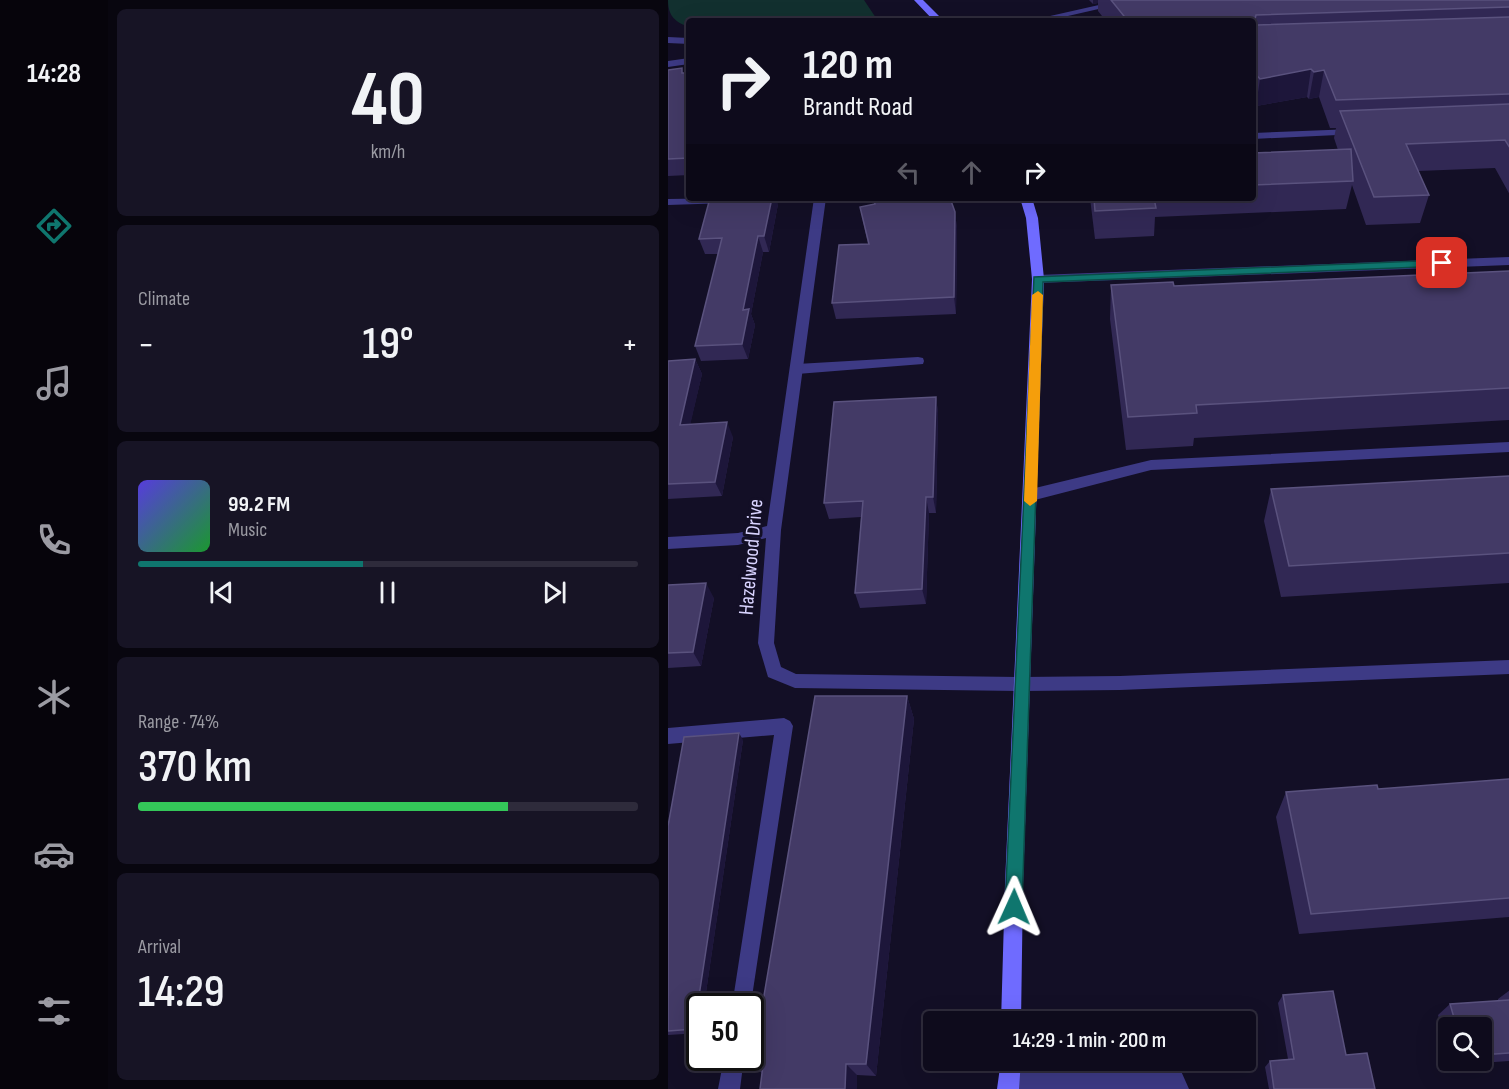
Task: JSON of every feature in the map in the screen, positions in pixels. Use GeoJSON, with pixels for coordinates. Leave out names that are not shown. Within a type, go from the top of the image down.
{"type":"FeatureCollection","features":[{"type":"Feature","properties":{"kind":"main road"},"geometry":{"type":"LineString","coordinates":[[918,0],[936,18]]}},
{"type":"Feature","properties":{"kind":"main road"},"geometry":{"type":"LineString","coordinates":[[1012,1011],[1038,279],[1032,218],[1027,201]]}},
{"type":"Feature","properties":{"kind":"street"},"geometry":{"type":"LineString","coordinates":[[1047,18],[1134,0]]}},
{"type":"Feature","properties":{"kind":"street"},"geometry":{"type":"LineString","coordinates":[[668,40],[686,41]]}},
{"type":"Feature","properties":{"kind":"street"},"geometry":{"type":"LineString","coordinates":[[668,64],[686,61]]}},
{"type":"Feature","properties":{"kind":"street"},"geometry":{"type":"LineString","coordinates":[[1256,136],[1370,132]]}},
{"type":"Feature","properties":{"kind":"street"},"geometry":{"type":"LineString","coordinates":[[668,202],[698,201]]}},
{"type":"Feature","properties":{"kind":"street","name":"Hazelwood Drive"},"geometry":{"type":"LineString","coordinates":[[820,201],[774,530],[766,643],[774,672],[795,681],[1022,684]]}},
{"type":"Feature","properties":{"kind":"street"},"geometry":{"type":"LineString","coordinates":[[1038,279],[1510,261]]}},
{"type":"Feature","properties":{"kind":"street"},"geometry":{"type":"LineString","coordinates":[[797,369],[918,361]]}},
{"type":"Feature","properties":{"kind":"street"},"geometry":{"type":"LineString","coordinates":[[1031,495],[1151,465],[1510,447]]}},
{"type":"Feature","properties":{"kind":"street"},"geometry":{"type":"LineString","coordinates":[[668,543],[738,539],[774,530]]}},
{"type":"Feature","properties":{"kind":"street"},"geometry":{"type":"LineString","coordinates":[[1022,684],[1120,683],[1510,666]]}},
{"type":"Feature","properties":{"kind":"street"},"geometry":{"type":"LineString","coordinates":[[668,736],[784,726],[744,993]]}},
{"type":"Feature","properties":{"kind":"street"},"geometry":{"type":"LineString","coordinates":[[730,1089],[732,1071]]}},
{"type":"Feature","properties":{"kind":"street"},"geometry":{"type":"LineString","coordinates":[[1010,1077],[1174,1078],[1178,1089]]}},
{"type":"Feature","properties":{"kind":"green space"},"geometry":{"type":"Polygon","coordinates":[[[668,0],[864,0],[876,18],[686,18],[686,26],[673,18],[668,0]]]}},
{"type":"Feature","properties":{"kind":"building"},"geometry":{"type":"Polygon","coordinates":[[[1111,0],[1510,0],[1510,7],[1256,15],[1255,18],[1126,18],[1111,0]]]}},
{"type":"Feature","properties":{"kind":"building"},"geometry":{"type":"Polygon","coordinates":[[[1510,17],[1510,94],[1336,100],[1324,70],[1314,72],[1311,69],[1260,79],[1256,74],[1256,24],[1510,17]]]}},
{"type":"Feature","properties":{"kind":"building"},"geometry":{"type":"Polygon","coordinates":[[[682,68],[682,73],[686,73],[686,158],[668,159],[668,70],[682,68]]]}},
{"type":"Feature","properties":{"kind":"building"},"geometry":{"type":"Polygon","coordinates":[[[1510,104],[1510,148],[1505,140],[1406,144],[1429,195],[1374,197],[1340,111],[1510,104]]]}},
{"type":"Feature","properties":{"kind":"building"},"geometry":{"type":"Polygon","coordinates":[[[1351,149],[1353,181],[1256,185],[1256,153],[1351,149]]]}},
{"type":"Feature","properties":{"kind":"building"},"geometry":{"type":"Polygon","coordinates":[[[709,201],[771,201],[764,236],[758,236],[743,310],[749,309],[742,344],[695,346],[722,238],[699,239],[709,201]]]}},
{"type":"Feature","properties":{"kind":"building"},"geometry":{"type":"Polygon","coordinates":[[[874,201],[951,201],[955,212],[954,297],[832,303],[839,245],[869,244],[860,207],[875,204],[874,201]]]}},
{"type":"Feature","properties":{"kind":"building"},"geometry":{"type":"Polygon","coordinates":[[[1094,201],[1155,201],[1156,208],[1095,211],[1094,201]]]}},
{"type":"Feature","properties":{"kind":"building"},"geometry":{"type":"Polygon","coordinates":[[[1510,271],[1510,388],[1196,405],[1197,413],[1128,417],[1111,285],[1173,282],[1174,286],[1510,271]]]}},
{"type":"Feature","properties":{"kind":"building"},"geometry":{"type":"Polygon","coordinates":[[[695,359],[680,425],[727,422],[715,482],[668,484],[668,361],[695,359]]]}},
{"type":"Feature","properties":{"kind":"building"},"geometry":{"type":"Polygon","coordinates":[[[936,397],[933,497],[926,497],[922,589],[855,593],[863,501],[824,503],[834,402],[936,397]]]}},
{"type":"Feature","properties":{"kind":"building"},"geometry":{"type":"Polygon","coordinates":[[[1510,476],[1510,553],[1289,566],[1271,489],[1510,476]]]}},
{"type":"Feature","properties":{"kind":"building"},"geometry":{"type":"Polygon","coordinates":[[[706,583],[693,652],[668,653],[668,585],[706,583]]]}},
{"type":"Feature","properties":{"kind":"building"},"geometry":{"type":"Polygon","coordinates":[[[815,696],[907,696],[866,1064],[846,1064],[845,1089],[760,1089],[764,1071],[764,996],[815,696]]]}},
{"type":"Feature","properties":{"kind":"building"},"geometry":{"type":"Polygon","coordinates":[[[739,733],[699,993],[686,993],[686,1030],[668,1031],[668,826],[684,737],[739,733]]]}},
{"type":"Feature","properties":{"kind":"building"},"geometry":{"type":"Polygon","coordinates":[[[1510,779],[1510,898],[1311,914],[1286,792],[1377,785],[1378,789],[1510,779]]]}},
{"type":"Feature","properties":{"kind":"building"},"geometry":{"type":"Polygon","coordinates":[[[1333,991],[1346,1055],[1367,1053],[1375,1089],[1274,1089],[1270,1061],[1294,1059],[1283,995],[1333,991]]]}},
{"type":"Feature","properties":{"kind":"building"},"geometry":{"type":"Polygon","coordinates":[[[1510,1000],[1510,1053],[1492,1054],[1492,1017],[1454,1017],[1450,1004],[1510,1000]]]}},
{"type":"Feature","properties":{"kind":"slow traffic"},"geometry":{"type":"LineString","coordinates":[[1030,501],[1038,295]]}},
{"type":"Feature","properties":{"kind":"route"},"geometry":{"type":"LineString","coordinates":[[1014,907],[1038,279],[1442,263]]}}]}
